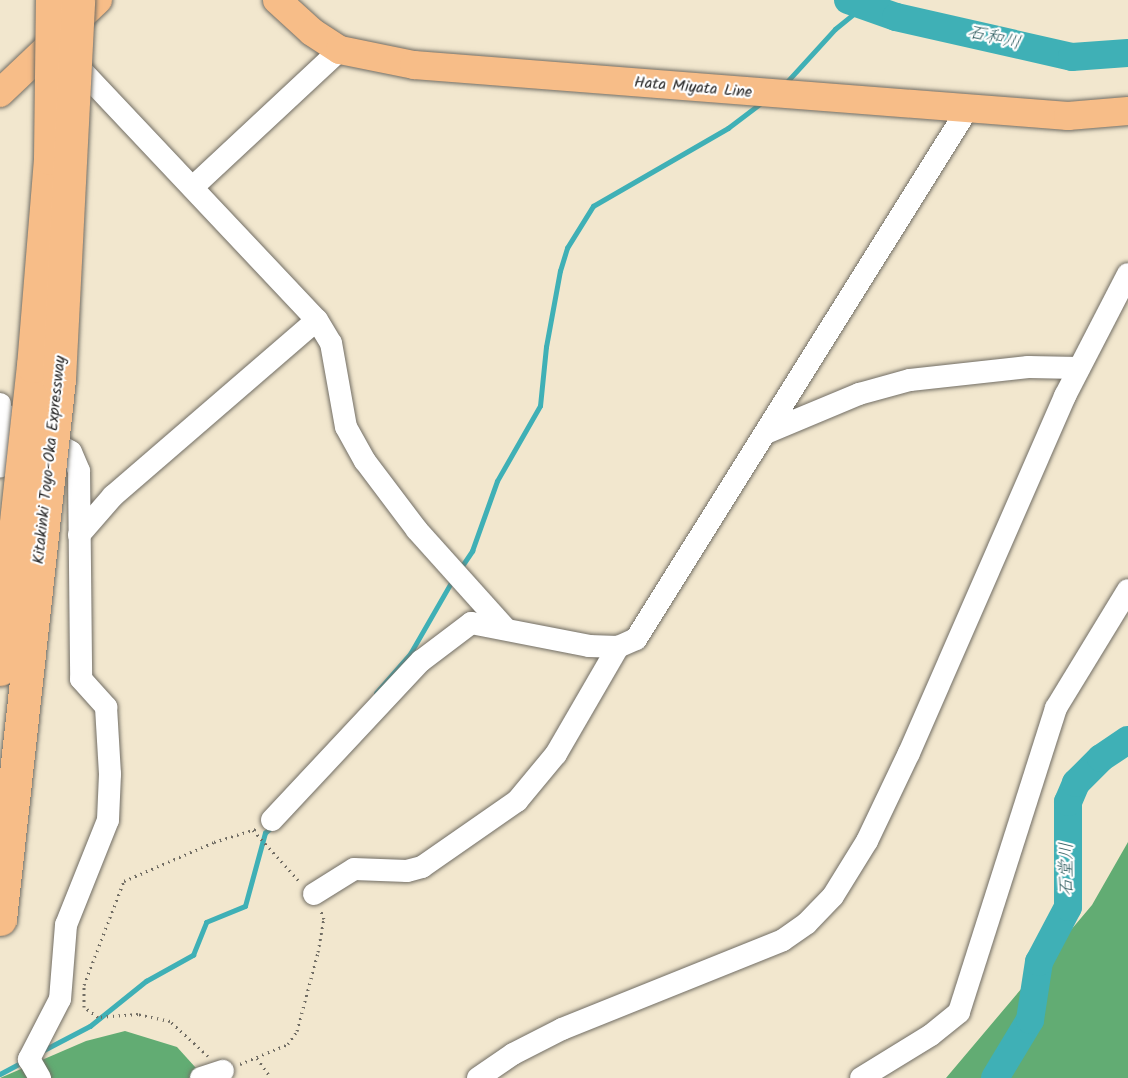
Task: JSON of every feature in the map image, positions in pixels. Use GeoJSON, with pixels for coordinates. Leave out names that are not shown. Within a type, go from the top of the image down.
{"type":"FeatureCollection","features":[{"type":"Feature","properties":{"kind":"highway","name":"Kitakinki Toyo-Oka Expressway"},"geometry":{"type":"LineString","coordinates":[[0,669],[33,366],[49,169],[52,0]]}},
{"type":"Feature","properties":{"kind":"highway","name":"Kitakinki Toyo-Oka Expressway"},"geometry":{"type":"LineString","coordinates":[[0,919],[59,380],[78,0]]}},
{"type":"Feature","properties":{"kind":"main road"},"geometry":{"type":"LineString","coordinates":[[0,93],[98,0]]}},
{"type":"Feature","properties":{"kind":"main road","name":"Hata Miyata Line"},"geometry":{"type":"LineString","coordinates":[[277,0],[312,32],[340,50],[414,65],[967,110],[1068,116],[1128,111]]}},
{"type":"Feature","properties":{"kind":"street"},"geometry":{"type":"LineString","coordinates":[[54,41],[194,186],[317,320],[331,343],[346,427],[365,461],[417,530],[505,628]]}},
{"type":"Feature","properties":{"kind":"street"},"geometry":{"type":"LineString","coordinates":[[194,186],[340,50]]}},
{"type":"Feature","properties":{"kind":"street"},"geometry":{"type":"LineString","coordinates":[[272,820],[421,661],[456,632],[471,623],[589,646],[618,647],[636,639],[768,432],[967,110]]}},
{"type":"Feature","properties":{"kind":"street"},"geometry":{"type":"LineString","coordinates":[[478,1078],[513,1054],[562,1029],[783,940],[807,923],[833,896],[867,841],[909,753],[1080,368],[1128,274]]}},
{"type":"Feature","properties":{"kind":"street"},"geometry":{"type":"LineString","coordinates":[[78,535],[113,496],[317,320]]}},
{"type":"Feature","properties":{"kind":"street"},"geometry":{"type":"LineString","coordinates":[[768,432],[859,394],[910,380],[1028,367],[1080,368]]}},
{"type":"Feature","properties":{"kind":"street"},"geometry":{"type":"LineString","coordinates":[[1,409],[71,452],[79,471],[81,679],[106,707],[108,820],[66,925],[60,999],[29,1059],[40,1078]]}},
{"type":"Feature","properties":{"kind":"street"},"geometry":{"type":"LineString","coordinates":[[0,467],[1,409]]}},
{"type":"Feature","properties":{"kind":"street"},"geometry":{"type":"LineString","coordinates":[[861,1078],[931,1035],[959,1012],[1056,708],[1128,590]]}},
{"type":"Feature","properties":{"kind":"street"},"geometry":{"type":"LineString","coordinates":[[314,894],[354,869],[407,871],[422,867],[517,801],[556,754],[618,647]]}},
{"type":"Feature","properties":{"kind":"street"},"geometry":{"type":"LineString","coordinates":[[201,1078],[223,1071]]}},
{"type":"Feature","properties":{"kind":"path"},"geometry":{"type":"LineString","coordinates":[[223,1071],[170,1021],[138,1014],[98,1017],[84,1007],[84,985],[124,881],[214,842],[253,830],[314,894],[324,919],[297,1031],[288,1044],[257,1058],[271,1078]]}},
{"type":"Feature","properties":{"kind":"green space"},"geometry":{"type":"Polygon","coordinates":[[[1128,842],[1128,1078],[946,1078],[1092,905],[1128,842]]]}},
{"type":"Feature","properties":{"kind":"green space"},"geometry":{"type":"Polygon","coordinates":[[[125,1031],[177,1047],[205,1078],[0,1078],[86,1041],[125,1031]]]}},
{"type":"Feature","properties":{"kind":"waterway","name":"石和川"},"geometry":{"type":"LineString","coordinates":[[848,0],[896,17],[1072,57],[1128,53]]}},
{"type":"Feature","properties":{"kind":"waterway"},"geometry":{"type":"LineString","coordinates":[[785,84],[835,29],[861,8]]}},
{"type":"Feature","properties":{"kind":"waterway"},"geometry":{"type":"LineString","coordinates":[[460,569],[472,551],[497,481],[540,406],[546,347],[560,271],[567,248],[593,206],[728,128],[760,104]]}},
{"type":"Feature","properties":{"kind":"waterway"},"geometry":{"type":"LineString","coordinates":[[376,693],[410,654],[452,581]]}},
{"type":"Feature","properties":{"kind":"waterway","name":"石堂川"},"geometry":{"type":"LineString","coordinates":[[995,1078],[1030,1020],[1039,962],[1068,907],[1068,802],[1076,783],[1101,758],[1128,740]]}},
{"type":"Feature","properties":{"kind":"waterway"},"geometry":{"type":"LineString","coordinates":[[42,1051],[90,1026],[146,981],[193,955],[206,922],[245,906],[265,833],[273,826]]}},
{"type":"Feature","properties":{"kind":"waterway"},"geometry":{"type":"LineString","coordinates":[[0,1074],[24,1061]]}}]}
